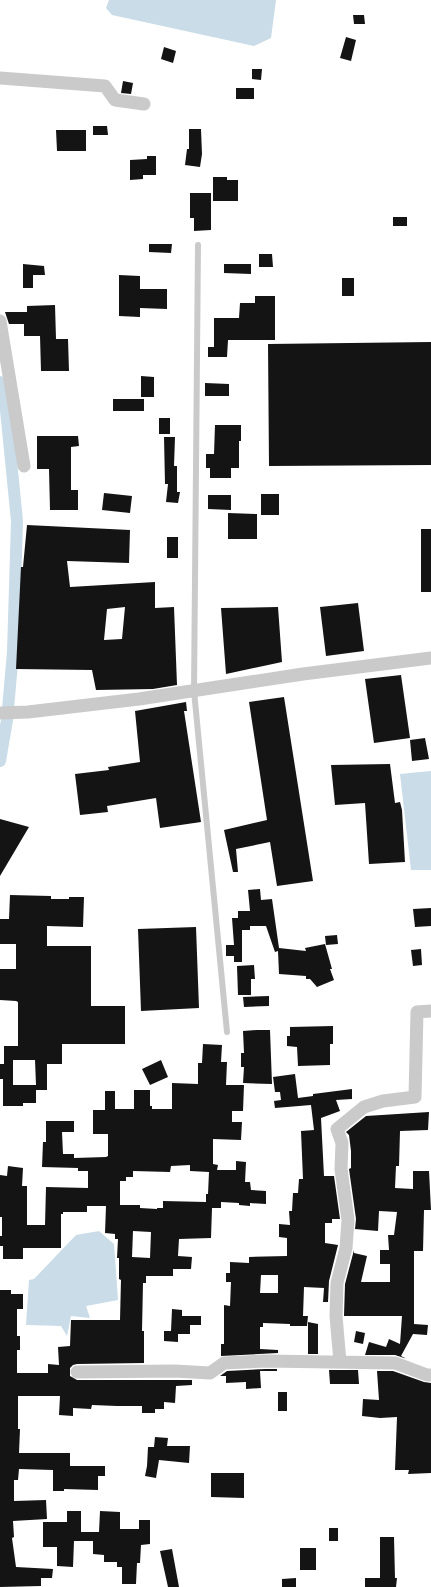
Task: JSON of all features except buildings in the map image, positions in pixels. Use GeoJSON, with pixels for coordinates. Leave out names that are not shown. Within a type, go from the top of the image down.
{"type":"FeatureCollection","features":[{"type":"Feature","properties":{"kind":"street"},"geometry":{"type":"LineString","coordinates":[[0,78],[106,86],[115,100],[144,104]]}},
{"type":"Feature","properties":{"kind":"street"},"geometry":{"type":"LineString","coordinates":[[0,321],[24,466]]}},
{"type":"Feature","properties":{"kind":"street"},"geometry":{"type":"LineString","coordinates":[[0,713],[28,712],[194,691],[303,674],[431,658]]}},
{"type":"Feature","properties":{"kind":"street"},"geometry":{"type":"LineString","coordinates":[[340,1362],[336,1316],[337,1283],[346,1248],[348,1220],[341,1169],[342,1143],[337,1129],[364,1107],[383,1101],[415,1098],[417,1012],[431,1011]]}},
{"type":"Feature","properties":{"kind":"street"},"geometry":{"type":"LineString","coordinates":[[77,1372],[175,1371],[210,1373],[224,1362],[266,1361],[395,1363],[427,1375],[431,1375]]}},
{"type":"Feature","properties":{"kind":"lane"},"geometry":{"type":"LineString","coordinates":[[198,245],[194,691],[227,1032]]}},
{"type":"Feature","properties":{"kind":"water"},"geometry":{"type":"Polygon","coordinates":[[[109,0],[276,0],[271,38],[254,46],[112,15],[106,8],[109,0]]]}},
{"type":"Feature","properties":{"kind":"water"},"geometry":{"type":"Polygon","coordinates":[[[431,771],[431,870],[411,870],[400,774],[431,771]]]}},
{"type":"Feature","properties":{"kind":"water"},"geometry":{"type":"Polygon","coordinates":[[[99,1231],[114,1244],[118,1300],[86,1306],[90,1318],[71,1316],[67,1336],[61,1326],[26,1325],[29,1280],[34,1279],[76,1235],[99,1231]]]}},
{"type":"Feature","properties":{"kind":"waterway"},"geometry":{"type":"LineString","coordinates":[[0,382],[5,400],[17,521],[13,652],[7,720],[0,761]]}}]}
